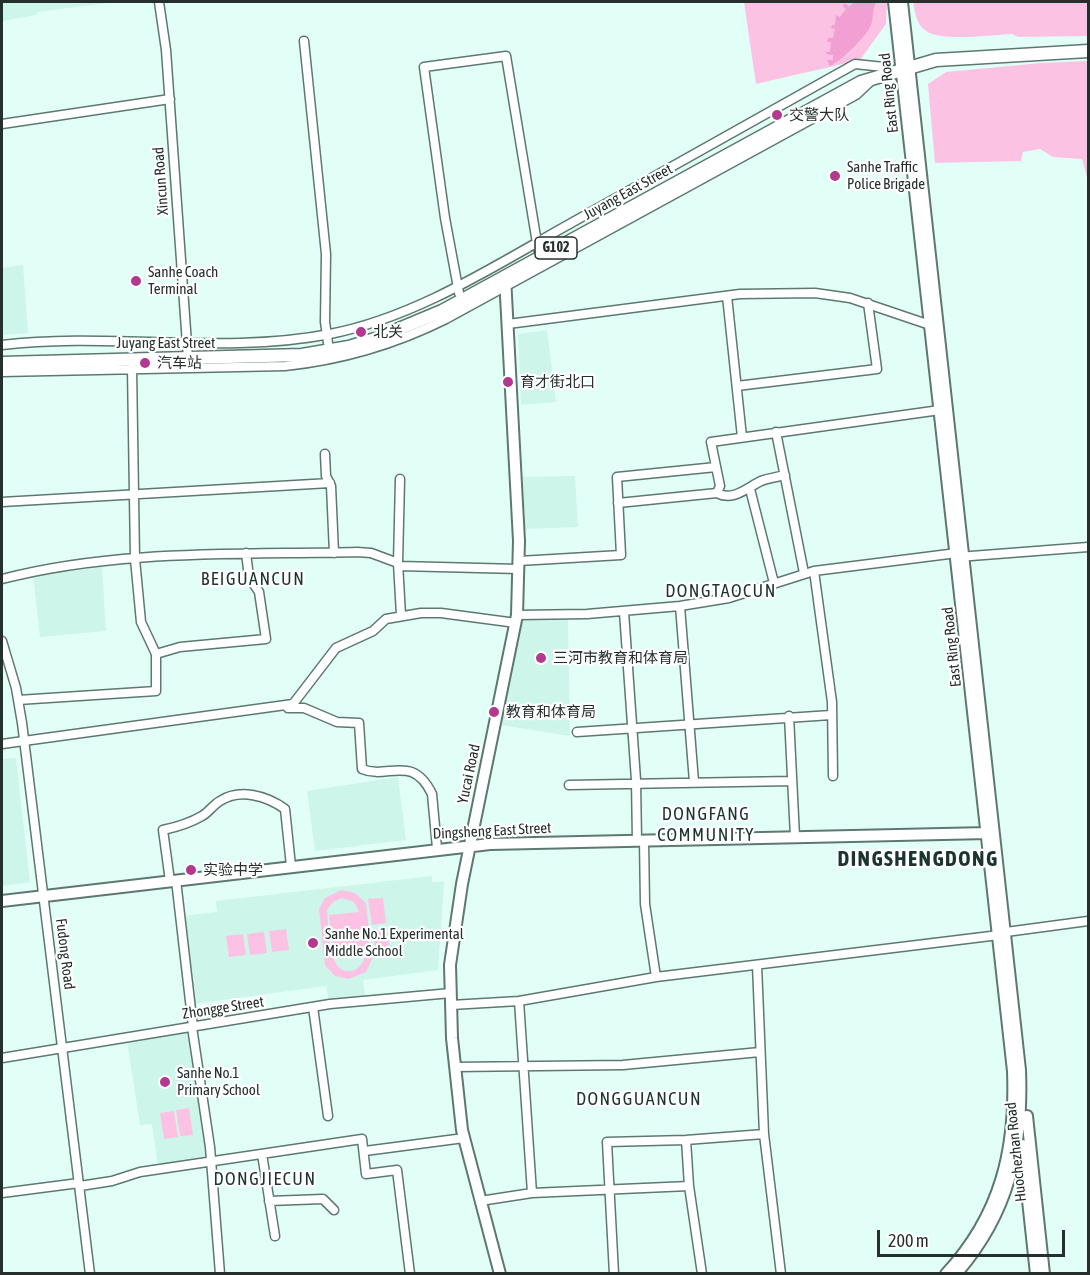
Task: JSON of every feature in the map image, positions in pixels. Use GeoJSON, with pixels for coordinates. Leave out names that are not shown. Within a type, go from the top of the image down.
{"type":"FeatureCollection","features":[{"type":"Feature","properties":{"kind":"highway","name":"Juyang East Street"},"geometry":{"type":"LineString","coordinates":[[2,363],[188,350],[284,357],[349,347],[424,320],[505,282],[804,112],[905,64],[935,52],[1089,44]]}},
{"type":"Feature","properties":{"kind":"highway","name":"Juyang East Street"},"geometry":{"type":"LineString","coordinates":[[2,356],[188,350],[269,350],[401,322],[458,289],[830,90],[884,67],[946,59],[1089,51]]}},
{"type":"Feature","properties":{"kind":"main road","name":"East Ring Road"},"geometry":{"type":"LineString","coordinates":[[894,2],[905,64],[1013,1028],[1013,1127],[1008,1162],[979,1230],[946,1274]]}},
{"type":"Feature","properties":{"kind":"main road","name":"East Ring Road"},"geometry":{"type":"LineString","coordinates":[[902,2],[905,64],[930,325],[960,555],[988,833],[1003,934]]}},
{"type":"Feature","properties":{"kind":"main road","name":"Yucai Road"},"geometry":{"type":"LineString","coordinates":[[500,1274],[464,1138],[455,1068],[450,965],[455,920],[516,619],[519,565],[505,282]]}},
{"type":"Feature","properties":{"kind":"main road","name":"Dingsheng East Street"},"geometry":{"type":"LineString","coordinates":[[2,901],[470,845],[988,833]]}},
{"type":"Feature","properties":{"kind":"main road","name":"Huochezhan Road"},"geometry":{"type":"LineString","coordinates":[[1013,1028],[1020,1130],[1036,1274]]}},
{"type":"Feature","properties":{"kind":"main road","name":"Huochezhan Road"},"geometry":{"type":"LineString","coordinates":[[1013,1028],[1044,1274]]}},
{"type":"Feature","properties":{"kind":"main road"},"geometry":{"type":"LineString","coordinates":[[956,1274],[974,1251],[1000,1204],[1011,1177],[1020,1130]]}},
{"type":"Feature","properties":{"kind":"street","name":"Xincun Road"},"geometry":{"type":"LineString","coordinates":[[159,2],[170,99],[188,350]]}},
{"type":"Feature","properties":{"kind":"street"},"geometry":{"type":"LineString","coordinates":[[304,41],[326,254],[327,339]]}},
{"type":"Feature","properties":{"kind":"street"},"geometry":{"type":"LineString","coordinates":[[458,289],[424,67],[506,56],[538,246]]}},
{"type":"Feature","properties":{"kind":"street"},"geometry":{"type":"LineString","coordinates":[[2,124],[170,99]]}},
{"type":"Feature","properties":{"kind":"street"},"geometry":{"type":"LineString","coordinates":[[2,372],[270,367],[341,358],[407,338],[505,282]]}},
{"type":"Feature","properties":{"kind":"street"},"geometry":{"type":"LineString","coordinates":[[508,324],[727,296],[815,293],[868,303],[930,325]]}},
{"type":"Feature","properties":{"kind":"street"},"geometry":{"type":"LineString","coordinates":[[727,296],[742,437]]}},
{"type":"Feature","properties":{"kind":"street"},"geometry":{"type":"LineString","coordinates":[[736,386],[877,369],[868,303]]}},
{"type":"Feature","properties":{"kind":"street"},"geometry":{"type":"LineString","coordinates":[[2,345],[74,342],[188,350]]}},
{"type":"Feature","properties":{"kind":"street"},"geometry":{"type":"LineString","coordinates":[[18,700],[156,692],[156,654],[141,622],[135,560],[132,368]]}},
{"type":"Feature","properties":{"kind":"street"},"geometry":{"type":"LineString","coordinates":[[717,493],[720,486],[711,442],[940,410]]}},
{"type":"Feature","properties":{"kind":"street"},"geometry":{"type":"LineString","coordinates":[[776,432],[809,572],[832,702],[833,776]]}},
{"type":"Feature","properties":{"kind":"street"},"geometry":{"type":"LineString","coordinates":[[325,454],[326,476],[330,483],[334,553]]}},
{"type":"Feature","properties":{"kind":"street"},"geometry":{"type":"LineString","coordinates":[[2,579],[135,560],[246,553],[371,553],[398,564],[519,565],[621,555],[617,477],[716,467]]}},
{"type":"Feature","properties":{"kind":"street"},"geometry":{"type":"LineString","coordinates":[[618,503],[717,493],[730,496],[750,489],[763,481],[785,475]]}},
{"type":"Feature","properties":{"kind":"street"},"geometry":{"type":"LineString","coordinates":[[400,478],[398,564],[401,615]]}},
{"type":"Feature","properties":{"kind":"street"},"geometry":{"type":"LineString","coordinates":[[2,502],[330,483]]}},
{"type":"Feature","properties":{"kind":"street"},"geometry":{"type":"LineString","coordinates":[[750,489],[774,583]]}},
{"type":"Feature","properties":{"kind":"street"},"geometry":{"type":"LineString","coordinates":[[285,706],[298,699],[327,657],[336,648],[373,631],[386,619],[401,615],[441,613],[516,619],[624,612],[729,598],[809,572],[960,555],[1089,547]]}},
{"type":"Feature","properties":{"kind":"street"},"geometry":{"type":"LineString","coordinates":[[156,654],[180,647],[266,639],[259,592],[249,577],[246,553]]}},
{"type":"Feature","properties":{"kind":"street"},"geometry":{"type":"LineString","coordinates":[[680,606],[694,782]]}},
{"type":"Feature","properties":{"kind":"street"},"geometry":{"type":"LineString","coordinates":[[624,612],[645,904],[656,977]]}},
{"type":"Feature","properties":{"kind":"street","name":"Fudong Road"},"geometry":{"type":"LineString","coordinates":[[2,641],[13,678],[25,742],[90,1274]]}},
{"type":"Feature","properties":{"kind":"street"},"geometry":{"type":"LineString","coordinates":[[2,678],[13,678]]}},
{"type":"Feature","properties":{"kind":"street"},"geometry":{"type":"LineString","coordinates":[[2,744],[285,706],[304,708],[337,722],[359,723],[362,769],[406,769],[427,786],[432,794],[437,848]]}},
{"type":"Feature","properties":{"kind":"street"},"geometry":{"type":"LineString","coordinates":[[577,732],[789,716],[831,715]]}},
{"type":"Feature","properties":{"kind":"street"},"geometry":{"type":"LineString","coordinates":[[789,716],[795,837]]}},
{"type":"Feature","properties":{"kind":"street"},"geometry":{"type":"LineString","coordinates":[[569,785],[792,780]]}},
{"type":"Feature","properties":{"kind":"street"},"geometry":{"type":"LineString","coordinates":[[220,1274],[211,1161],[173,880],[163,830],[190,822],[205,814],[220,801],[238,794],[251,794],[285,809],[291,866]]}},
{"type":"Feature","properties":{"kind":"street"},"geometry":{"type":"LineString","coordinates":[[451,1005],[519,1001],[656,977],[1003,934],[1089,921]]}},
{"type":"Feature","properties":{"kind":"street"},"geometry":{"type":"LineString","coordinates":[[757,965],[764,1134],[781,1274]]}},
{"type":"Feature","properties":{"kind":"street","name":"Zhongge Street"},"geometry":{"type":"LineString","coordinates":[[2,1058],[374,998],[451,993]]}},
{"type":"Feature","properties":{"kind":"street"},"geometry":{"type":"LineString","coordinates":[[519,1001],[532,1193]]}},
{"type":"Feature","properties":{"kind":"street"},"geometry":{"type":"LineString","coordinates":[[313,1007],[328,1116]]}},
{"type":"Feature","properties":{"kind":"street"},"geometry":{"type":"LineString","coordinates":[[455,1068],[623,1065],[760,1052]]}},
{"type":"Feature","properties":{"kind":"street"},"geometry":{"type":"LineString","coordinates":[[614,1274],[607,1142],[686,1140],[764,1134]]}},
{"type":"Feature","properties":{"kind":"street"},"geometry":{"type":"LineString","coordinates":[[365,1151],[464,1138]]}},
{"type":"Feature","properties":{"kind":"street"},"geometry":{"type":"LineString","coordinates":[[2,1193],[112,1181],[140,1172],[362,1139],[366,1174],[397,1170],[410,1274]]}},
{"type":"Feature","properties":{"kind":"street"},"geometry":{"type":"LineString","coordinates":[[686,1140],[689,1186],[702,1274]]}},
{"type":"Feature","properties":{"kind":"street"},"geometry":{"type":"LineString","coordinates":[[262,1154],[275,1236]]}},
{"type":"Feature","properties":{"kind":"street"},"geometry":{"type":"LineString","coordinates":[[480,1201],[532,1193],[689,1186]]}},
{"type":"Feature","properties":{"kind":"street"},"geometry":{"type":"LineString","coordinates":[[269,1201],[323,1199],[334,1210]]}},
{"type":"Feature","properties":{"kind":"shaded area"},"geometry":{"type":"Polygon","coordinates":[[[2,2],[115,2],[37,12],[37,15],[2,21],[2,2]]]}},
{"type":"Feature","properties":{"kind":"shaded area"},"geometry":{"type":"Polygon","coordinates":[[[744,2],[887,2],[886,24],[860,60],[756,84],[744,2]]]}},
{"type":"Feature","properties":{"kind":"shaded area"},"geometry":{"type":"Polygon","coordinates":[[[854,2],[876,2],[871,25],[853,48],[830,66],[827,60],[833,60],[833,55],[826,54],[826,52],[830,52],[831,42],[827,42],[828,38],[833,38],[835,29],[831,28],[832,25],[835,25],[836,15],[840,17],[846,9],[843,6],[845,3],[849,7],[854,2]]]}},
{"type":"Feature","properties":{"kind":"shaded area"},"geometry":{"type":"Polygon","coordinates":[[[913,2],[1088,2],[1088,36],[1018,37],[1012,34],[943,36],[926,31],[920,25],[913,2]]]}},
{"type":"Feature","properties":{"kind":"shaded area"},"geometry":{"type":"Polygon","coordinates":[[[1088,61],[1088,181],[1082,159],[1053,157],[1040,149],[1023,152],[1021,161],[935,163],[928,84],[946,72],[1088,61]]]}},
{"type":"Feature","properties":{"kind":"shaded area"},"geometry":{"type":"Polygon","coordinates":[[[23,265],[28,333],[2,335],[2,268],[23,265]]]}},
{"type":"Feature","properties":{"kind":"shaded area"},"geometry":{"type":"Polygon","coordinates":[[[547,330],[556,402],[521,405],[518,334],[547,330]]]}},
{"type":"Feature","properties":{"kind":"shaded area"},"geometry":{"type":"Polygon","coordinates":[[[575,476],[578,527],[525,529],[523,477],[575,476]]]}},
{"type":"Feature","properties":{"kind":"shaded area"},"geometry":{"type":"Polygon","coordinates":[[[102,567],[106,631],[40,637],[33,575],[102,567]]]}},
{"type":"Feature","properties":{"kind":"shaded area","name":"三河市教育和体育局"},"geometry":{"type":"Polygon","coordinates":[[[521,619],[568,619],[570,736],[501,725],[521,619]]]}},
{"type":"Feature","properties":{"kind":"shaded area"},"geometry":{"type":"Polygon","coordinates":[[[16,758],[30,882],[2,886],[2,759],[16,758]]]}},
{"type":"Feature","properties":{"kind":"shaded area"},"geometry":{"type":"Polygon","coordinates":[[[398,777],[406,840],[315,851],[307,791],[398,777]]]}},
{"type":"Feature","properties":{"kind":"shaded area","name":"Sanhe No.1 Experimental Middle School"},"geometry":{"type":"Polygon","coordinates":[[[432,876],[432,882],[444,882],[438,970],[363,980],[365,995],[329,1000],[326,986],[193,1004],[182,916],[217,912],[216,901],[432,876]]]}},
{"type":"Feature","properties":{"kind":"shaded area"},"geometry":{"type":"Polygon","coordinates":[[[341,890],[355,893],[366,903],[372,959],[366,972],[349,979],[335,976],[325,965],[319,909],[325,898],[341,890]],[[342,898],[333,902],[327,910],[333,958],[343,970],[351,971],[361,965],[364,955],[334,958],[329,915],[359,912],[354,902],[342,898]]]}},
{"type":"Feature","properties":{"kind":"shaded area"},"geometry":{"type":"Polygon","coordinates":[[[383,898],[386,923],[372,925],[368,899],[383,898]]]}},
{"type":"Feature","properties":{"kind":"shaded area"},"geometry":{"type":"Polygon","coordinates":[[[286,929],[289,950],[272,952],[269,931],[286,929]]]}},
{"type":"Feature","properties":{"kind":"shaded area"},"geometry":{"type":"Polygon","coordinates":[[[387,930],[390,956],[376,957],[373,932],[387,930]]]}},
{"type":"Feature","properties":{"kind":"shaded area"},"geometry":{"type":"Polygon","coordinates":[[[264,932],[267,953],[250,955],[247,934],[264,932]]]}},
{"type":"Feature","properties":{"kind":"shaded area"},"geometry":{"type":"Polygon","coordinates":[[[243,934],[246,955],[229,957],[226,936],[243,934]]]}},
{"type":"Feature","properties":{"kind":"shaded area","name":"Sanhe No.1 Primary School"},"geometry":{"type":"Polygon","coordinates":[[[190,1032],[207,1159],[158,1166],[152,1124],[140,1125],[127,1041],[190,1032]]]}},
{"type":"Feature","properties":{"kind":"shaded area"},"geometry":{"type":"Polygon","coordinates":[[[189,1108],[193,1135],[180,1136],[176,1110],[189,1108]]]}},
{"type":"Feature","properties":{"kind":"shaded area"},"geometry":{"type":"Polygon","coordinates":[[[174,1111],[178,1137],[164,1139],[160,1113],[174,1111]]]}},
{"type":"Feature","properties":{"kind":"place","name":"交警大队"},"geometry":{"type":"Point","coordinates":[777,115]}},
{"type":"Feature","properties":{"kind":"place","name":"Sanhe Traffic Police Brigade"},"geometry":{"type":"Point","coordinates":[835,176]}},
{"type":"Feature","properties":{"kind":"place","name":"Sanhe Coach Terminal"},"geometry":{"type":"Point","coordinates":[136,281]}},
{"type":"Feature","properties":{"kind":"place","name":"北关"},"geometry":{"type":"Point","coordinates":[361,332]}},
{"type":"Feature","properties":{"kind":"place","name":"汽车站"},"geometry":{"type":"Point","coordinates":[145,363]}},
{"type":"Feature","properties":{"kind":"place","name":"育才街北口"},"geometry":{"type":"Point","coordinates":[508,382]}},
{"type":"Feature","properties":{"kind":"place","name":"三河市教育和体育局"},"geometry":{"type":"Point","coordinates":[541,658]}},
{"type":"Feature","properties":{"kind":"place","name":"教育和体育局"},"geometry":{"type":"Point","coordinates":[494,712]}},
{"type":"Feature","properties":{"kind":"place","name":"实验中学"},"geometry":{"type":"Point","coordinates":[191,870]}},
{"type":"Feature","properties":{"kind":"place","name":"Sanhe No.1 Experimental Middle School"},"geometry":{"type":"Point","coordinates":[313,943]}},
{"type":"Feature","properties":{"kind":"place","name":"Sanhe No.1 Primary School"},"geometry":{"type":"Point","coordinates":[165,1082]}},
{"type":"Feature","properties":{"kind":"district","name":"BEIGUANCUN"},"geometry":{"type":"Point","coordinates":[253,579]}},
{"type":"Feature","properties":{"kind":"district","name":"DONGTAOCUN"},"geometry":{"type":"Point","coordinates":[721,591]}},
{"type":"Feature","properties":{"kind":"district","name":"DONGFANG COMMUNITY"},"geometry":{"type":"Point","coordinates":[706,824]}},
{"type":"Feature","properties":{"kind":"district","name":"DINGSHENGDONG"},"geometry":{"type":"Point","coordinates":[918,859]}},
{"type":"Feature","properties":{"kind":"district","name":"DONGGUANCUN"},"geometry":{"type":"Point","coordinates":[639,1099]}},
{"type":"Feature","properties":{"kind":"district","name":"DONGJIECUN"},"geometry":{"type":"Point","coordinates":[265,1179]}}]}
